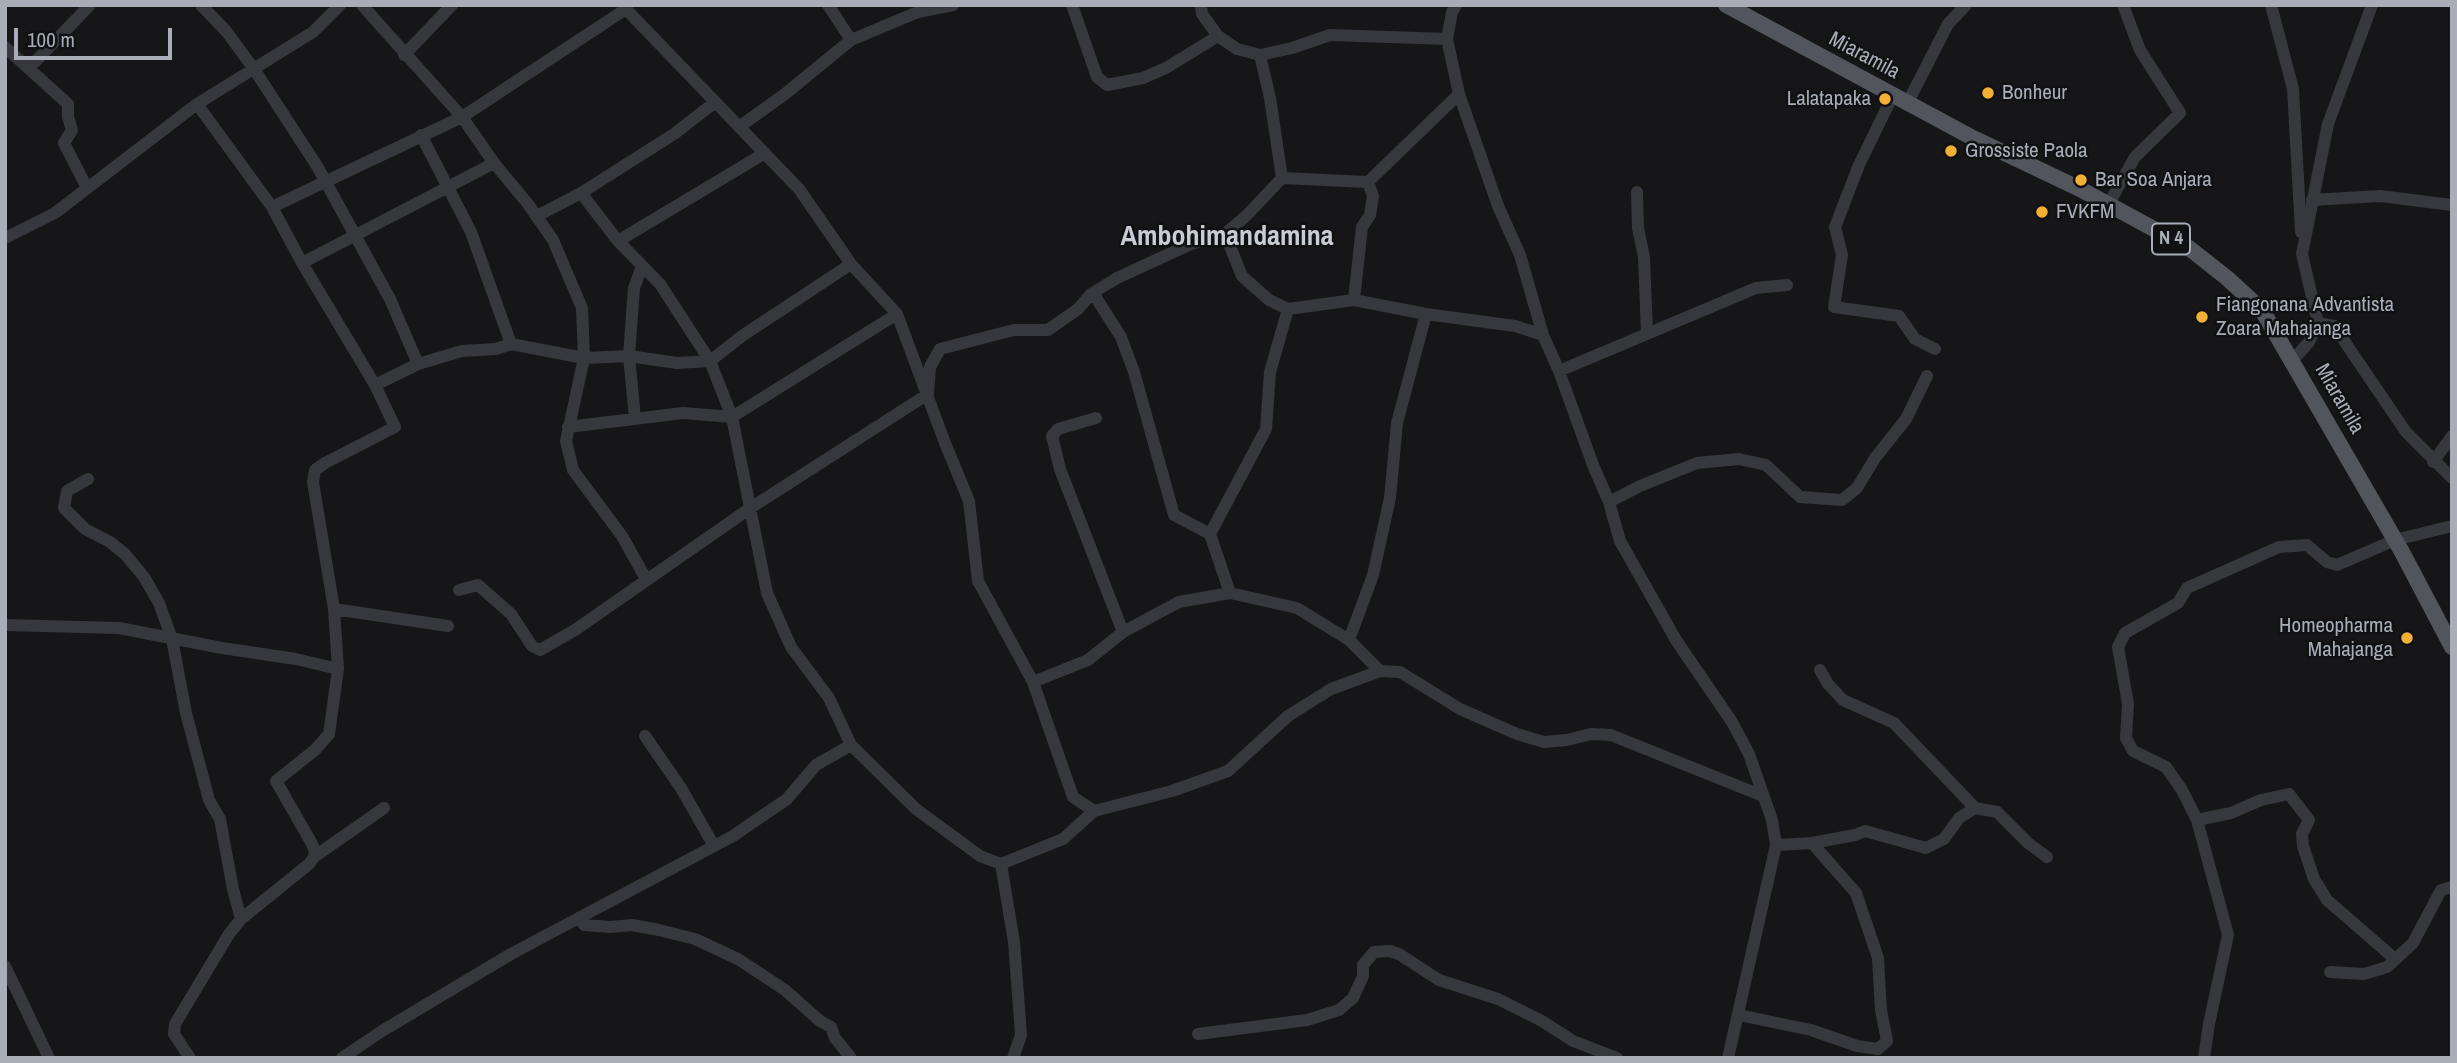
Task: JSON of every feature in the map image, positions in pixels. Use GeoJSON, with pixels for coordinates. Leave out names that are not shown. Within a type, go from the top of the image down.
{"type":"FeatureCollection","features":[{"type":"Feature","properties":{"kind":"main road","name":"Miaramila"},"geometry":{"type":"LineString","coordinates":[[1726,5],[1973,138],[2189,248],[2227,278],[2262,310],[2395,540],[2452,648]]}},
{"type":"Feature","properties":{"kind":"street"},"geometry":{"type":"LineString","coordinates":[[29,68],[90,5]]}},
{"type":"Feature","properties":{"kind":"street"},"geometry":{"type":"LineString","coordinates":[[5,238],[55,212],[197,104],[313,32],[340,5]]}},
{"type":"Feature","properties":{"kind":"street"},"geometry":{"type":"LineString","coordinates":[[362,5],[462,117],[553,240],[582,308],[584,358],[566,441],[573,470],[622,536],[646,579]]}},
{"type":"Feature","properties":{"kind":"street"},"geometry":{"type":"LineString","coordinates":[[404,55],[453,5]]}},
{"type":"Feature","properties":{"kind":"street"},"geometry":{"type":"LineString","coordinates":[[828,5],[851,40]]}},
{"type":"Feature","properties":{"kind":"street"},"geometry":{"type":"LineString","coordinates":[[739,127],[785,94],[851,40],[918,12],[953,5]]}},
{"type":"Feature","properties":{"kind":"street"},"geometry":{"type":"LineString","coordinates":[[1072,5],[1097,77],[1107,85],[1143,78],[1166,68],[1218,36]]}},
{"type":"Feature","properties":{"kind":"street"},"geometry":{"type":"LineString","coordinates":[[1201,5],[1202,14],[1218,36],[1237,49],[1260,55],[1292,48],[1330,34],[1447,39]]}},
{"type":"Feature","properties":{"kind":"street"},"geometry":{"type":"LineString","coordinates":[[1456,5],[1447,39],[1459,94],[1498,206],[1520,255],[1543,335],[1609,502],[1620,541],[1676,640],[1732,722],[1749,754],[1772,820],[1776,845],[1728,1058]]}},
{"type":"Feature","properties":{"kind":"street"},"geometry":{"type":"LineString","coordinates":[[1935,349],[1915,339],[1899,316],[1834,307],[1842,255],[1835,227],[1859,165],[1948,24],[1966,5]]}},
{"type":"Feature","properties":{"kind":"street"},"geometry":{"type":"LineString","coordinates":[[2108,205],[2135,157],[2180,113],[2140,50],[2123,5]]}},
{"type":"Feature","properties":{"kind":"street"},"geometry":{"type":"LineString","coordinates":[[2271,5],[2293,89],[2302,254],[2318,323],[2309,342],[2292,361]]}},
{"type":"Feature","properties":{"kind":"street"},"geometry":{"type":"LineString","coordinates":[[2302,254],[2328,124],[2372,5]]}},
{"type":"Feature","properties":{"kind":"street"},"geometry":{"type":"LineString","coordinates":[[205,6],[254,69],[326,181],[390,299],[418,364]]}},
{"type":"Feature","properties":{"kind":"street"},"geometry":{"type":"LineString","coordinates":[[272,207],[462,117],[624,7],[799,189],[851,264],[897,313],[944,443],[969,500],[978,581],[1033,682],[1073,797],[1094,811]]}},
{"type":"Feature","properties":{"kind":"street"},"geometry":{"type":"LineString","coordinates":[[5,47],[68,104],[72,130],[64,143],[87,188]]}},
{"type":"Feature","properties":{"kind":"street"},"geometry":{"type":"LineString","coordinates":[[1260,55],[1270,98],[1282,178]]}},
{"type":"Feature","properties":{"kind":"street"},"geometry":{"type":"LineString","coordinates":[[928,394],[930,367],[940,349],[1014,330],[1048,330],[1116,278],[1191,244],[1225,234],[1282,178],[1367,182],[1459,94]]}},
{"type":"Feature","properties":{"kind":"street"},"geometry":{"type":"LineString","coordinates":[[537,216],[581,193],[674,134],[714,103]]}},
{"type":"Feature","properties":{"kind":"street"},"geometry":{"type":"LineString","coordinates":[[197,104],[272,207],[375,385],[395,427],[314,470],[313,482],[334,609],[338,669],[329,734],[315,750],[276,781],[311,842],[315,851],[314,857]]}},
{"type":"Feature","properties":{"kind":"street"},"geometry":{"type":"LineString","coordinates":[[421,135],[471,232],[511,344]]}},
{"type":"Feature","properties":{"kind":"street"},"geometry":{"type":"LineString","coordinates":[[618,241],[765,153]]}},
{"type":"Feature","properties":{"kind":"street"},"geometry":{"type":"LineString","coordinates":[[302,263],[494,163]]}},
{"type":"Feature","properties":{"kind":"street"},"geometry":{"type":"LineString","coordinates":[[1354,300],[1362,227],[1370,215],[1373,196],[1367,182]]}},
{"type":"Feature","properties":{"kind":"street"},"geometry":{"type":"LineString","coordinates":[[1637,192],[1638,228],[1644,257],[1647,333]]}},
{"type":"Feature","properties":{"kind":"street"},"geometry":{"type":"LineString","coordinates":[[581,193],[618,241],[660,284],[710,361],[732,417],[767,593],[791,647],[829,698],[851,745],[916,809],[980,856],[1001,864],[1063,839],[1094,811],[1172,791],[1228,771],[1288,716],[1331,689],[1380,671],[1400,673],[1460,709],[1517,734],[1544,742],[1591,734],[1611,735],[1763,796]]}},
{"type":"Feature","properties":{"kind":"street"},"geometry":{"type":"LineString","coordinates":[[2312,201],[2380,196],[2452,205]]}},
{"type":"Feature","properties":{"kind":"street"},"geometry":{"type":"LineString","coordinates":[[1225,234],[1242,276],[1269,300],[1288,309],[1354,300],[1426,314],[1516,326],[1543,335]]}},
{"type":"Feature","properties":{"kind":"street"},"geometry":{"type":"LineString","coordinates":[[375,385],[418,364],[462,351],[496,349],[511,344],[584,358],[629,356],[677,363],[710,361],[742,335],[851,264]]}},
{"type":"Feature","properties":{"kind":"street"},"geometry":{"type":"LineString","coordinates":[[635,418],[629,356],[634,288],[642,266]]}},
{"type":"Feature","properties":{"kind":"street"},"geometry":{"type":"LineString","coordinates":[[1559,371],[1756,288],[1787,285]]}},
{"type":"Feature","properties":{"kind":"street"},"geometry":{"type":"LineString","coordinates":[[1093,293],[1121,337],[1135,372],[1174,515],[1210,534],[1230,593]]}},
{"type":"Feature","properties":{"kind":"street"},"geometry":{"type":"LineString","coordinates":[[1210,534],[1266,429],[1269,372],[1288,309]]}},
{"type":"Feature","properties":{"kind":"street"},"geometry":{"type":"LineString","coordinates":[[568,428],[683,413],[732,417],[897,313]]}},
{"type":"Feature","properties":{"kind":"street"},"geometry":{"type":"LineString","coordinates":[[1349,639],[1373,575],[1390,498],[1397,423],[1426,314]]}},
{"type":"Feature","properties":{"kind":"street"},"geometry":{"type":"LineString","coordinates":[[2318,323],[2334,326],[2406,432],[2433,462],[2452,478]]}},
{"type":"Feature","properties":{"kind":"street"},"geometry":{"type":"LineString","coordinates":[[1609,502],[1697,463],[1739,459],[1766,465],[1800,497],[1842,500],[1857,488],[1875,458],[1906,419],[1927,376]]}},
{"type":"Feature","properties":{"kind":"street"},"geometry":{"type":"LineString","coordinates":[[459,590],[478,585],[512,614],[532,646],[540,650],[575,630],[749,509],[928,394]]}},
{"type":"Feature","properties":{"kind":"street"},"geometry":{"type":"LineString","coordinates":[[1096,418],[1058,429],[1052,436],[1060,468],[1123,632]]}},
{"type":"Feature","properties":{"kind":"street"},"geometry":{"type":"LineString","coordinates":[[2433,462],[2452,436]]}},
{"type":"Feature","properties":{"kind":"street"},"geometry":{"type":"LineString","coordinates":[[88,479],[67,491],[64,508],[85,529],[110,542],[125,554],[144,577],[159,603],[172,639],[209,800],[220,819],[241,919]]}},
{"type":"Feature","properties":{"kind":"street"},"geometry":{"type":"LineString","coordinates":[[2204,1058],[2228,935],[2197,820],[2182,790],[2166,767],[2133,751],[2126,738],[2128,704],[2118,647],[2125,633],[2178,603],[2187,589],[2279,547],[2306,545],[2327,562],[2337,565],[2395,540],[2452,526]]}},
{"type":"Feature","properties":{"kind":"street"},"geometry":{"type":"LineString","coordinates":[[1033,682],[1088,660],[1123,632],[1179,603],[1230,593],[1297,608],[1349,639],[1380,671]]}},
{"type":"Feature","properties":{"kind":"street"},"geometry":{"type":"LineString","coordinates":[[334,609],[447,626]]}},
{"type":"Feature","properties":{"kind":"street"},"geometry":{"type":"LineString","coordinates":[[5,625],[120,628],[338,669]]}},
{"type":"Feature","properties":{"kind":"street"},"geometry":{"type":"LineString","coordinates":[[1820,670],[1828,684],[1843,700],[1894,723],[1975,808],[1997,812],[2028,844],[2047,857]]}},
{"type":"Feature","properties":{"kind":"street"},"geometry":{"type":"LineString","coordinates":[[645,736],[681,788],[714,846]]}},
{"type":"Feature","properties":{"kind":"street"},"geometry":{"type":"LineString","coordinates":[[342,1058],[511,954],[733,836],[787,799],[816,765],[851,745]]}},
{"type":"Feature","properties":{"kind":"street"},"geometry":{"type":"LineString","coordinates":[[2197,820],[2231,813],[2261,800],[2290,794],[2309,820],[2302,834],[2303,846],[2314,879],[2327,900],[2395,959]]}},
{"type":"Feature","properties":{"kind":"street"},"geometry":{"type":"LineString","coordinates":[[190,1058],[174,1034],[175,1024],[229,934],[241,919],[314,857],[384,808]]}},
{"type":"Feature","properties":{"kind":"street"},"geometry":{"type":"LineString","coordinates":[[1776,845],[1812,843],[1865,831],[1926,848],[1944,839],[1959,818],[1975,808]]}},
{"type":"Feature","properties":{"kind":"street"},"geometry":{"type":"LineString","coordinates":[[1739,1015],[1811,1030],[1876,1053],[1886,1041],[1878,958],[1865,917],[1856,893],[1812,843]]}},
{"type":"Feature","properties":{"kind":"street"},"geometry":{"type":"LineString","coordinates":[[1001,864],[1014,942],[1021,1035],[1013,1058]]}},
{"type":"Feature","properties":{"kind":"street"},"geometry":{"type":"LineString","coordinates":[[2330,972],[2364,974],[2387,967],[2413,943],[2441,890],[2452,887]]}},
{"type":"Feature","properties":{"kind":"street"},"geometry":{"type":"LineString","coordinates":[[580,917],[584,925],[632,925],[695,939],[738,959],[785,990],[820,1021],[831,1027],[835,1038],[850,1058]]}},
{"type":"Feature","properties":{"kind":"street"},"geometry":{"type":"LineString","coordinates":[[1198,1034],[1307,1020],[1339,1010],[1353,998],[1363,975],[1363,965],[1374,952],[1390,951],[1439,980],[1498,999],[1542,1021],[1573,1041],[1617,1058]]}},
{"type":"Feature","properties":{"kind":"street"},"geometry":{"type":"LineString","coordinates":[[5,966],[49,1058]]}},
{"type":"Feature","properties":{"kind":"place","name":"Bonheur"},"geometry":{"type":"Point","coordinates":[1988,93]}},
{"type":"Feature","properties":{"kind":"place","name":"Lalatapaka"},"geometry":{"type":"Point","coordinates":[1885,99]}},
{"type":"Feature","properties":{"kind":"place","name":"Grossiste Paola"},"geometry":{"type":"Point","coordinates":[1951,151]}},
{"type":"Feature","properties":{"kind":"place","name":"Bar Soa Anjara"},"geometry":{"type":"Point","coordinates":[2081,180]}},
{"type":"Feature","properties":{"kind":"place","name":"FVKFM"},"geometry":{"type":"Point","coordinates":[2042,212]}},
{"type":"Feature","properties":{"kind":"place","name":"Fiangonana Advantista Zoara Mahajanga"},"geometry":{"type":"Point","coordinates":[2202,317]}},
{"type":"Feature","properties":{"kind":"place","name":"Homeopharma Mahajanga"},"geometry":{"type":"Point","coordinates":[2407,638]}},
{"type":"Feature","properties":{"kind":"district","name":"Ambohimandamina"},"geometry":{"type":"Point","coordinates":[1227,237]}}]}
